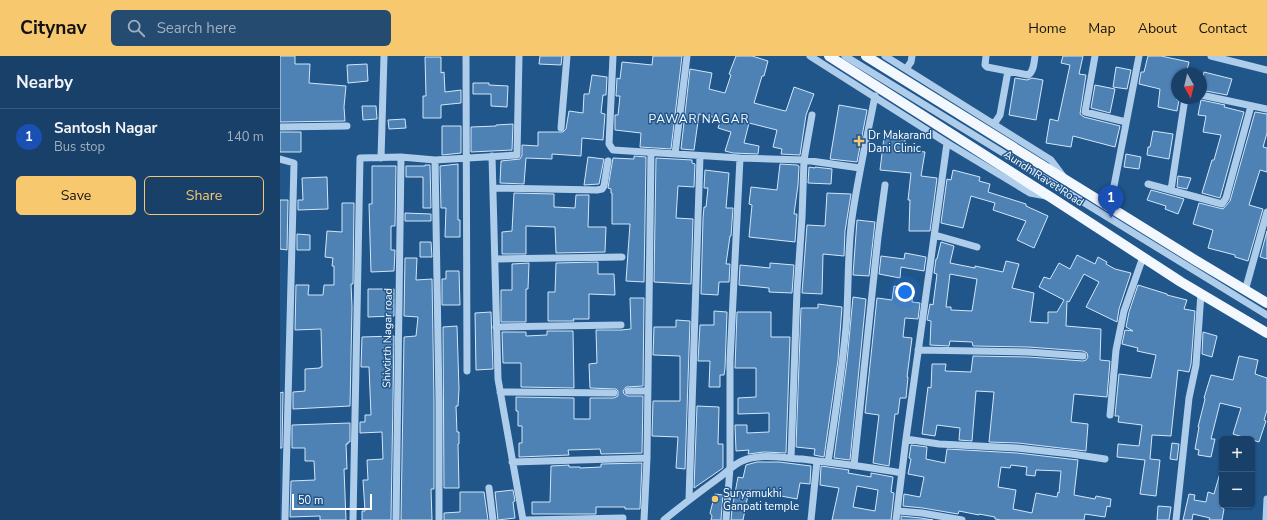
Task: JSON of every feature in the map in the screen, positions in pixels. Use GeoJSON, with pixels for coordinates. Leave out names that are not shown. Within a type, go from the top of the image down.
{"type":"FeatureCollection","features":[{"type":"Feature","properties":{"kind":"main road","name":"Aundh Ravet Road"},"geometry":{"type":"LineString","coordinates":[[866,56],[1245,291],[1267,303]]}},
{"type":"Feature","properties":{"kind":"main road","name":"Aundh Ravet Road"},"geometry":{"type":"LineString","coordinates":[[829,60],[1052,198],[1181,282],[1267,333]]}},
{"type":"Feature","properties":{"kind":"street"},"geometry":{"type":"LineString","coordinates":[[382,158],[384,56]]}},
{"type":"Feature","properties":{"kind":"street"},"geometry":{"type":"LineString","coordinates":[[466,56],[465,158],[467,371]]}},
{"type":"Feature","properties":{"kind":"street"},"geometry":{"type":"LineString","coordinates":[[353,520],[360,158],[401,157],[435,160],[517,155],[519,56]]}},
{"type":"Feature","properties":{"kind":"street"},"geometry":{"type":"LineString","coordinates":[[561,128],[567,56]]}},
{"type":"Feature","properties":{"kind":"street"},"geometry":{"type":"LineString","coordinates":[[613,56],[609,144],[613,150],[700,156],[804,160],[860,168]]}},
{"type":"Feature","properties":{"kind":"street"},"geometry":{"type":"LineString","coordinates":[[675,154],[688,56]]}},
{"type":"Feature","properties":{"kind":"street"},"geometry":{"type":"LineString","coordinates":[[810,56],[829,60],[836,72],[947,143],[1030,193],[1052,198]]}},
{"type":"Feature","properties":{"kind":"street"},"geometry":{"type":"LineString","coordinates":[[845,56],[1267,315]]}},
{"type":"Feature","properties":{"kind":"street"},"geometry":{"type":"LineString","coordinates":[[885,56],[1051,160],[1066,180]]}},
{"type":"Feature","properties":{"kind":"street"},"geometry":{"type":"LineString","coordinates":[[906,69],[911,62],[912,56]]}},
{"type":"Feature","properties":{"kind":"street"},"geometry":{"type":"LineString","coordinates":[[986,56],[985,65],[987,67],[1028,75],[1031,74],[1035,56]]}},
{"type":"Feature","properties":{"kind":"street"},"geometry":{"type":"LineString","coordinates":[[1095,56],[1085,112],[1126,122]]}},
{"type":"Feature","properties":{"kind":"street"},"geometry":{"type":"LineString","coordinates":[[1105,204],[1114,186],[1139,56]]}},
{"type":"Feature","properties":{"kind":"street"},"geometry":{"type":"LineString","coordinates":[[1211,56],[1267,70]]}},
{"type":"Feature","properties":{"kind":"street"},"geometry":{"type":"LineString","coordinates":[[836,72],[841,65]]}},
{"type":"Feature","properties":{"kind":"street"},"geometry":{"type":"LineString","coordinates":[[994,124],[1000,115],[1008,71]]}},
{"type":"Feature","properties":{"kind":"street"},"geometry":{"type":"LineString","coordinates":[[828,462],[846,326],[849,249],[852,219],[860,168],[875,96]]}},
{"type":"Feature","properties":{"kind":"street"},"geometry":{"type":"LineString","coordinates":[[1207,96],[1267,109]]}},
{"type":"Feature","properties":{"kind":"street"},"geometry":{"type":"LineString","coordinates":[[1171,190],[1183,104]]}},
{"type":"Feature","properties":{"kind":"street"},"geometry":{"type":"LineString","coordinates":[[1148,184],[1222,204],[1224,202],[1251,106]]}},
{"type":"Feature","properties":{"kind":"street"},"geometry":{"type":"LineString","coordinates":[[791,458],[797,290],[804,160],[812,115]]}},
{"type":"Feature","properties":{"kind":"street"},"geometry":{"type":"LineString","coordinates":[[280,127],[347,126]]}},
{"type":"Feature","properties":{"kind":"street"},"geometry":{"type":"LineString","coordinates":[[896,520],[947,143]]}},
{"type":"Feature","properties":{"kind":"street"},"geometry":{"type":"LineString","coordinates":[[644,520],[648,392],[651,153]]}},
{"type":"Feature","properties":{"kind":"street"},"geometry":{"type":"LineString","coordinates":[[492,156],[498,379],[512,462],[524,520],[623,518]]}},
{"type":"Feature","properties":{"kind":"street"},"geometry":{"type":"LineString","coordinates":[[689,500],[700,156]]}},
{"type":"Feature","properties":{"kind":"street","name":"Shivtirth Nagar road"},"geometry":{"type":"LineString","coordinates":[[396,520],[401,157]]}},
{"type":"Feature","properties":{"kind":"street"},"geometry":{"type":"LineString","coordinates":[[726,520],[730,468],[730,361],[740,158]]}},
{"type":"Feature","properties":{"kind":"street"},"geometry":{"type":"LineString","coordinates":[[280,159],[294,163],[285,519]]}},
{"type":"Feature","properties":{"kind":"street"},"geometry":{"type":"LineString","coordinates":[[435,160],[439,402],[439,520]]}},
{"type":"Feature","properties":{"kind":"street"},"geometry":{"type":"LineString","coordinates":[[494,188],[602,189],[604,186],[608,161]]}},
{"type":"Feature","properties":{"kind":"street"},"geometry":{"type":"LineString","coordinates":[[854,465],[878,237],[885,185]]}},
{"type":"Feature","properties":{"kind":"street"},"geometry":{"type":"LineString","coordinates":[[1245,291],[1267,212]]}},
{"type":"Feature","properties":{"kind":"street"},"geometry":{"type":"LineString","coordinates":[[935,234],[977,248]]}},
{"type":"Feature","properties":{"kind":"street"},"geometry":{"type":"LineString","coordinates":[[495,259],[622,257]]}},
{"type":"Feature","properties":{"kind":"street"},"geometry":{"type":"LineString","coordinates":[[1110,414],[1116,350],[1124,311],[1143,257]]}},
{"type":"Feature","properties":{"kind":"street"},"geometry":{"type":"LineString","coordinates":[[1176,520],[1189,398],[1196,364],[1201,293]]}},
{"type":"Feature","properties":{"kind":"street"},"geometry":{"type":"LineString","coordinates":[[496,327],[621,325]]}},
{"type":"Feature","properties":{"kind":"street"},"geometry":{"type":"LineString","coordinates":[[918,350],[1028,352],[1084,356]]}},
{"type":"Feature","properties":{"kind":"street"},"geometry":{"type":"LineString","coordinates":[[628,391],[648,392]]}},
{"type":"Feature","properties":{"kind":"street"},"geometry":{"type":"LineString","coordinates":[[500,392],[614,393]]}},
{"type":"Feature","properties":{"kind":"street"},"geometry":{"type":"LineString","coordinates":[[906,439],[939,444],[1023,449],[1105,459]]}},
{"type":"Feature","properties":{"kind":"street"},"geometry":{"type":"LineString","coordinates":[[512,462],[646,458]]}},
{"type":"Feature","properties":{"kind":"street"},"geometry":{"type":"LineString","coordinates":[[664,520],[730,468],[751,458],[791,458],[854,465],[902,473]]}},
{"type":"Feature","properties":{"kind":"street"},"geometry":{"type":"LineString","coordinates":[[811,520],[817,461]]}},
{"type":"Feature","properties":{"kind":"street"},"geometry":{"type":"LineString","coordinates":[[489,488],[493,520]]}},
{"type":"Feature","properties":{"kind":"street"},"geometry":{"type":"LineString","coordinates":[[1266,520],[1267,499]]}},
{"type":"Feature","properties":{"kind":"street"},"geometry":{"type":"LineString","coordinates":[[898,510],[962,520]]}},
{"type":"Feature","properties":{"kind":"building"},"geometry":{"type":"Polygon","coordinates":[[[280,56],[295,56],[295,64],[310,64],[309,83],[346,86],[344,107],[345,121],[280,122],[280,56]]]}},
{"type":"Feature","properties":{"kind":"building"},"geometry":{"type":"Polygon","coordinates":[[[540,56],[562,56],[561,65],[539,64],[540,56]]]}},
{"type":"Feature","properties":{"kind":"building"},"geometry":{"type":"Polygon","coordinates":[[[653,56],[682,56],[671,149],[640,147],[641,133],[615,130],[615,115],[618,115],[620,96],[616,96],[617,78],[620,79],[622,62],[652,65],[653,56]]]}},
{"type":"Feature","properties":{"kind":"building"},"geometry":{"type":"Polygon","coordinates":[[[736,56],[752,56],[768,61],[754,103],[786,111],[794,87],[814,94],[806,115],[800,155],[781,154],[782,149],[773,147],[777,130],[749,123],[744,143],[759,146],[758,154],[733,153],[725,151],[731,132],[718,128],[721,119],[699,114],[694,150],[681,149],[690,69],[712,73],[709,89],[725,93],[731,75],[729,74],[736,56]]]}},
{"type":"Feature","properties":{"kind":"building"},"geometry":{"type":"Polygon","coordinates":[[[1063,56],[1083,56],[1079,74],[1086,75],[1080,114],[1084,117],[1120,126],[1115,147],[1073,136],[1071,147],[1046,143],[1050,119],[1058,121],[1070,65],[1061,63],[1063,56]]]}},
{"type":"Feature","properties":{"kind":"building"},"geometry":{"type":"Polygon","coordinates":[[[1148,56],[1161,56],[1189,62],[1188,68],[1171,68],[1171,104],[1178,104],[1177,111],[1158,107],[1160,89],[1139,84],[1141,72],[1144,72],[1148,56]]]}},
{"type":"Feature","properties":{"kind":"building"},"geometry":{"type":"Polygon","coordinates":[[[425,57],[441,57],[441,73],[444,72],[445,92],[461,90],[461,103],[441,105],[441,118],[423,118],[423,96],[426,96],[425,57]]]}},
{"type":"Feature","properties":{"kind":"building"},"geometry":{"type":"Polygon","coordinates":[[[367,64],[368,81],[348,83],[347,65],[367,64]]]}},
{"type":"Feature","properties":{"kind":"building"},"geometry":{"type":"Polygon","coordinates":[[[1116,67],[1131,70],[1127,89],[1113,87],[1116,67]]]}},
{"type":"Feature","properties":{"kind":"building"},"geometry":{"type":"Polygon","coordinates":[[[1207,73],[1232,79],[1227,95],[1207,91],[1207,73]]]}},
{"type":"Feature","properties":{"kind":"building"},"geometry":{"type":"Polygon","coordinates":[[[592,75],[607,77],[606,95],[603,95],[601,113],[605,114],[603,140],[582,138],[581,156],[552,154],[552,159],[526,158],[524,184],[500,183],[501,161],[520,159],[522,155],[522,145],[538,146],[538,132],[563,132],[566,129],[569,111],[583,113],[584,94],[589,94],[592,75]]]}},
{"type":"Feature","properties":{"kind":"building"},"geometry":{"type":"Polygon","coordinates":[[[1015,78],[1027,80],[1032,78],[1043,80],[1036,120],[1009,115],[1015,78]]]}},
{"type":"Feature","properties":{"kind":"building"},"geometry":{"type":"Polygon","coordinates":[[[473,83],[489,83],[489,85],[508,86],[507,107],[491,106],[491,94],[473,94],[473,83]]]}},
{"type":"Feature","properties":{"kind":"building"},"geometry":{"type":"Polygon","coordinates":[[[1095,85],[1115,89],[1110,113],[1091,108],[1095,85]]]}},
{"type":"Feature","properties":{"kind":"building"},"geometry":{"type":"Polygon","coordinates":[[[1207,101],[1225,105],[1224,107],[1244,112],[1220,198],[1202,193],[1221,135],[1203,132],[1206,116],[1198,115],[1200,104],[1207,104],[1207,101]]]}},
{"type":"Feature","properties":{"kind":"building"},"geometry":{"type":"Polygon","coordinates":[[[839,105],[867,110],[857,162],[830,159],[839,105]]]}},
{"type":"Feature","properties":{"kind":"building"},"geometry":{"type":"Polygon","coordinates":[[[362,106],[376,106],[377,119],[363,120],[362,106]]]}},
{"type":"Feature","properties":{"kind":"building"},"geometry":{"type":"Polygon","coordinates":[[[1255,112],[1267,114],[1267,133],[1263,147],[1267,148],[1267,172],[1260,170],[1249,205],[1263,209],[1248,261],[1235,257],[1235,255],[1208,248],[1213,230],[1193,224],[1199,203],[1223,209],[1230,201],[1255,112]]]}},
{"type":"Feature","properties":{"kind":"building"},"geometry":{"type":"Polygon","coordinates":[[[405,119],[406,128],[389,129],[388,120],[405,119]]]}},
{"type":"Feature","properties":{"kind":"building"},"geometry":{"type":"Polygon","coordinates":[[[513,124],[512,150],[471,152],[471,127],[513,124]]]}},
{"type":"Feature","properties":{"kind":"building"},"geometry":{"type":"Polygon","coordinates":[[[442,126],[461,126],[461,153],[442,155],[442,126]]]}},
{"type":"Feature","properties":{"kind":"building"},"geometry":{"type":"Polygon","coordinates":[[[1153,131],[1173,134],[1169,159],[1147,155],[1153,131]]]}},
{"type":"Feature","properties":{"kind":"building"},"geometry":{"type":"Polygon","coordinates":[[[280,132],[301,132],[301,152],[280,152],[280,132]]]}},
{"type":"Feature","properties":{"kind":"building"},"geometry":{"type":"Polygon","coordinates":[[[884,137],[905,140],[904,149],[925,152],[921,176],[937,178],[930,231],[909,231],[910,200],[908,200],[911,173],[880,170],[884,137]]]}},
{"type":"Feature","properties":{"kind":"building"},"geometry":{"type":"Polygon","coordinates":[[[1126,154],[1141,157],[1139,169],[1124,167],[1126,154]]]}},
{"type":"Feature","properties":{"kind":"building"},"geometry":{"type":"Polygon","coordinates":[[[634,156],[646,157],[644,282],[626,281],[630,224],[612,224],[612,193],[611,189],[608,188],[613,158],[634,159],[634,156]]]}},
{"type":"Feature","properties":{"kind":"building"},"geometry":{"type":"Polygon","coordinates":[[[588,157],[604,159],[599,184],[584,185],[588,157]]]}},
{"type":"Feature","properties":{"kind":"building"},"geometry":{"type":"Polygon","coordinates":[[[656,158],[692,160],[692,163],[695,164],[694,187],[678,186],[676,218],[693,219],[691,284],[654,282],[656,158]]]}},
{"type":"Feature","properties":{"kind":"building"},"geometry":{"type":"Polygon","coordinates":[[[458,164],[458,220],[460,220],[460,237],[445,237],[446,208],[441,208],[440,166],[458,164]]]}},
{"type":"Feature","properties":{"kind":"building"},"geometry":{"type":"Polygon","coordinates":[[[780,164],[799,166],[794,214],[797,214],[795,242],[749,237],[752,205],[749,204],[751,187],[777,190],[780,164]]]}},
{"type":"Feature","properties":{"kind":"building"},"geometry":{"type":"Polygon","coordinates":[[[430,165],[431,208],[423,208],[423,177],[406,177],[406,166],[430,165]]]}},
{"type":"Feature","properties":{"kind":"building"},"geometry":{"type":"Polygon","coordinates":[[[372,166],[396,166],[395,226],[391,226],[391,250],[395,250],[394,271],[371,272],[369,204],[372,204],[372,166]]]}},
{"type":"Feature","properties":{"kind":"building"},"geometry":{"type":"Polygon","coordinates":[[[809,167],[832,169],[831,184],[808,183],[809,167]]]}},
{"type":"Feature","properties":{"kind":"building"},"geometry":{"type":"Polygon","coordinates":[[[705,170],[729,173],[726,208],[733,208],[731,236],[726,264],[730,264],[729,282],[719,282],[718,295],[701,294],[703,219],[708,188],[704,188],[705,170]]]}},
{"type":"Feature","properties":{"kind":"building"},"geometry":{"type":"Polygon","coordinates":[[[953,170],[980,177],[979,181],[990,184],[988,192],[1026,204],[1026,206],[1048,216],[1034,248],[1017,240],[1026,221],[993,210],[995,203],[971,196],[963,228],[941,223],[947,179],[951,180],[953,170]]]}},
{"type":"Feature","properties":{"kind":"building"},"geometry":{"type":"Polygon","coordinates":[[[1178,176],[1191,178],[1187,189],[1177,187],[1178,176]]]}},
{"type":"Feature","properties":{"kind":"building"},"geometry":{"type":"Polygon","coordinates":[[[327,177],[328,209],[298,210],[298,200],[303,200],[302,178],[327,177]]]}},
{"type":"Feature","properties":{"kind":"building"},"geometry":{"type":"Polygon","coordinates":[[[1151,190],[1184,199],[1178,214],[1165,209],[1166,206],[1147,200],[1151,190]]]}},
{"type":"Feature","properties":{"kind":"building"},"geometry":{"type":"Polygon","coordinates":[[[514,193],[554,194],[554,207],[575,208],[576,195],[589,195],[588,227],[606,227],[605,252],[556,253],[555,227],[526,226],[526,254],[502,254],[502,232],[512,231],[514,193]]]}},
{"type":"Feature","properties":{"kind":"building"},"geometry":{"type":"Polygon","coordinates":[[[827,193],[851,194],[845,231],[844,256],[823,254],[822,294],[802,293],[807,225],[825,226],[827,193]]]}},
{"type":"Feature","properties":{"kind":"building"},"geometry":{"type":"Polygon","coordinates":[[[280,200],[288,200],[287,250],[280,249],[280,200]]]}},
{"type":"Feature","properties":{"kind":"building"},"geometry":{"type":"Polygon","coordinates":[[[342,203],[354,203],[353,284],[351,284],[350,406],[293,409],[293,392],[305,391],[305,369],[322,367],[321,329],[295,330],[296,285],[309,285],[308,295],[323,295],[324,285],[334,285],[334,266],[332,266],[333,258],[325,257],[327,231],[342,232],[342,203]]]}},
{"type":"Feature","properties":{"kind":"building"},"geometry":{"type":"Polygon","coordinates":[[[405,213],[431,214],[431,221],[405,221],[405,213]]]}},
{"type":"Feature","properties":{"kind":"building"},"geometry":{"type":"Polygon","coordinates":[[[857,220],[875,222],[869,276],[853,275],[857,220]]]}},
{"type":"Feature","properties":{"kind":"building"},"geometry":{"type":"Polygon","coordinates":[[[1267,231],[1267,259],[1260,257],[1267,231]]]}},
{"type":"Feature","properties":{"kind":"building"},"geometry":{"type":"Polygon","coordinates":[[[297,234],[310,235],[310,250],[297,250],[297,234]]]}},
{"type":"Feature","properties":{"kind":"building"},"geometry":{"type":"Polygon","coordinates":[[[420,242],[431,242],[432,257],[420,257],[420,242]]]}},
{"type":"Feature","properties":{"kind":"building"},"geometry":{"type":"Polygon","coordinates":[[[941,242],[954,246],[950,263],[975,268],[975,266],[1003,272],[1006,261],[1019,264],[1012,288],[1034,293],[1030,322],[1048,323],[1048,312],[1057,312],[1064,300],[1039,287],[1044,277],[1050,279],[1059,263],[1070,269],[1077,255],[1095,264],[1098,257],[1115,269],[1131,273],[1119,309],[1117,322],[1086,307],[1099,282],[1084,274],[1069,302],[1067,301],[1066,326],[1101,329],[1100,360],[1110,361],[1107,397],[1074,394],[1071,422],[1088,424],[1086,451],[1018,443],[989,442],[994,392],[976,391],[972,441],[959,440],[960,428],[937,425],[935,436],[922,434],[928,387],[931,388],[932,364],[946,364],[945,371],[971,372],[973,356],[1028,357],[1083,361],[1088,357],[1087,353],[1083,351],[1028,347],[973,346],[972,342],[950,341],[949,346],[930,345],[931,321],[927,320],[930,304],[933,305],[937,274],[934,273],[941,242]],[[950,274],[946,307],[951,307],[951,310],[972,311],[977,279],[950,274]]]}},
{"type":"Feature","properties":{"kind":"building"},"geometry":{"type":"Polygon","coordinates":[[[905,253],[926,257],[924,271],[901,267],[900,278],[879,274],[881,256],[904,259],[905,253]]]}},
{"type":"Feature","properties":{"kind":"building"},"geometry":{"type":"Polygon","coordinates":[[[405,258],[417,258],[416,280],[432,279],[434,489],[431,489],[432,520],[401,520],[404,337],[416,336],[418,317],[404,316],[405,258]]]}},
{"type":"Feature","properties":{"kind":"building"},"geometry":{"type":"Polygon","coordinates":[[[598,262],[598,274],[614,274],[615,295],[589,294],[589,319],[573,319],[574,321],[548,321],[548,292],[555,292],[556,263],[598,262]]]}},
{"type":"Feature","properties":{"kind":"building"},"geometry":{"type":"Polygon","coordinates":[[[529,263],[528,289],[526,289],[526,322],[501,322],[501,290],[512,290],[512,264],[529,263]]]}},
{"type":"Feature","properties":{"kind":"building"},"geometry":{"type":"Polygon","coordinates":[[[770,263],[794,265],[792,293],[769,292],[769,288],[739,285],[740,265],[770,268],[770,263]]]}},
{"type":"Feature","properties":{"kind":"building"},"geometry":{"type":"Polygon","coordinates":[[[446,271],[459,271],[460,305],[442,305],[442,279],[446,279],[446,271]]]}},
{"type":"Feature","properties":{"kind":"building"},"geometry":{"type":"Polygon","coordinates":[[[1138,285],[1187,300],[1184,309],[1195,311],[1191,364],[1189,372],[1178,370],[1171,436],[1152,435],[1150,459],[1160,460],[1156,496],[1140,494],[1145,460],[1117,457],[1118,444],[1139,446],[1142,425],[1118,422],[1119,416],[1115,416],[1119,374],[1151,378],[1156,355],[1137,351],[1138,348],[1122,344],[1125,330],[1133,331],[1126,327],[1129,312],[1138,285]]]}},
{"type":"Feature","properties":{"kind":"building"},"geometry":{"type":"Polygon","coordinates":[[[894,286],[913,289],[912,302],[920,303],[918,319],[905,318],[903,337],[912,338],[906,398],[900,398],[898,414],[895,414],[889,466],[873,463],[879,415],[865,413],[877,298],[892,300],[894,286]]]}},
{"type":"Feature","properties":{"kind":"building"},"geometry":{"type":"Polygon","coordinates":[[[368,289],[394,289],[394,316],[368,317],[368,289]]]}},
{"type":"Feature","properties":{"kind":"building"},"geometry":{"type":"Polygon","coordinates":[[[853,297],[866,299],[850,460],[834,458],[847,361],[853,297]]]}},
{"type":"Feature","properties":{"kind":"building"},"geometry":{"type":"Polygon","coordinates":[[[630,298],[644,298],[643,386],[626,387],[623,391],[624,394],[628,396],[643,396],[642,453],[601,454],[600,449],[568,450],[569,455],[519,457],[519,443],[522,443],[522,426],[518,426],[516,397],[574,398],[574,419],[590,419],[590,398],[614,398],[618,396],[618,391],[616,389],[590,388],[589,364],[597,363],[596,330],[631,329],[630,298]]]}},
{"type":"Feature","properties":{"kind":"building"},"geometry":{"type":"Polygon","coordinates":[[[818,304],[842,307],[838,360],[824,457],[814,455],[815,449],[796,447],[801,308],[818,308],[818,304]]]}},
{"type":"Feature","properties":{"kind":"building"},"geometry":{"type":"Polygon","coordinates":[[[714,311],[727,312],[725,368],[724,375],[720,375],[720,387],[709,387],[710,361],[698,361],[700,325],[714,325],[714,311]]]}},
{"type":"Feature","properties":{"kind":"building"},"geometry":{"type":"Polygon","coordinates":[[[491,312],[493,369],[476,370],[475,313],[491,312]]]}},
{"type":"Feature","properties":{"kind":"building"},"geometry":{"type":"Polygon","coordinates":[[[737,312],[771,312],[771,337],[790,337],[786,453],[764,452],[748,454],[749,450],[736,451],[735,425],[747,425],[747,433],[769,432],[769,413],[738,414],[738,398],[756,397],[756,368],[735,368],[737,312]]]}},
{"type":"Feature","properties":{"kind":"building"},"geometry":{"type":"Polygon","coordinates":[[[676,320],[690,321],[685,469],[676,468],[678,437],[652,436],[653,401],[680,401],[680,356],[653,355],[654,327],[676,327],[676,320]]]}},
{"type":"Feature","properties":{"kind":"building"},"geometry":{"type":"Polygon","coordinates":[[[457,326],[459,389],[458,406],[456,406],[457,432],[459,432],[459,488],[444,488],[443,327],[457,326]]]}},
{"type":"Feature","properties":{"kind":"building"},"geometry":{"type":"Polygon","coordinates":[[[547,331],[573,331],[574,388],[521,387],[521,363],[503,363],[502,332],[526,332],[526,336],[547,335],[547,331]]]}},
{"type":"Feature","properties":{"kind":"building"},"geometry":{"type":"Polygon","coordinates":[[[1203,332],[1217,336],[1212,357],[1202,354],[1203,332]]]}},
{"type":"Feature","properties":{"kind":"building"},"geometry":{"type":"Polygon","coordinates":[[[394,336],[391,520],[362,520],[362,511],[365,511],[363,480],[368,480],[367,460],[383,459],[382,432],[360,433],[360,422],[365,422],[365,415],[371,415],[369,367],[361,367],[362,337],[394,336]]]}},
{"type":"Feature","properties":{"kind":"building"},"geometry":{"type":"Polygon","coordinates":[[[1239,356],[1258,360],[1255,374],[1267,378],[1267,410],[1264,420],[1266,421],[1259,442],[1255,441],[1255,436],[1240,436],[1233,434],[1241,408],[1220,403],[1211,439],[1215,439],[1211,457],[1198,455],[1199,450],[1195,449],[1198,427],[1204,398],[1211,375],[1233,380],[1239,356]]]}},
{"type":"Feature","properties":{"kind":"building"},"geometry":{"type":"Polygon","coordinates":[[[283,392],[282,448],[280,448],[280,393],[283,392]]]}},
{"type":"Feature","properties":{"kind":"building"},"geometry":{"type":"Polygon","coordinates":[[[697,406],[719,407],[718,444],[723,444],[723,468],[694,488],[697,406]]]}},
{"type":"Feature","properties":{"kind":"building"},"geometry":{"type":"Polygon","coordinates":[[[350,423],[350,442],[346,444],[347,469],[344,469],[346,520],[320,520],[320,516],[290,517],[291,481],[315,480],[314,461],[305,461],[305,448],[292,448],[292,425],[350,423]]]}},
{"type":"Feature","properties":{"kind":"building"},"geometry":{"type":"Polygon","coordinates":[[[1172,443],[1179,444],[1177,460],[1170,459],[1172,443]]]}},
{"type":"Feature","properties":{"kind":"building"},"geometry":{"type":"Polygon","coordinates":[[[911,445],[927,447],[926,459],[945,463],[947,449],[1017,453],[1078,460],[1074,495],[1095,499],[1096,496],[1111,499],[1110,507],[1107,506],[1105,517],[1085,514],[1084,520],[1001,520],[995,519],[995,517],[959,511],[958,514],[903,506],[904,494],[920,497],[924,477],[908,474],[911,459],[909,458],[911,445]],[[1011,465],[1010,468],[1001,467],[998,487],[1016,490],[1013,509],[1032,513],[1036,493],[1057,497],[1058,492],[1059,493],[1061,471],[1036,470],[1035,476],[1026,475],[1027,467],[1011,465]]]}},
{"type":"Feature","properties":{"kind":"building"},"geometry":{"type":"Polygon","coordinates":[[[757,462],[779,462],[811,466],[810,484],[800,483],[797,499],[749,490],[743,520],[731,520],[738,477],[743,478],[746,465],[757,462]]]}},
{"type":"Feature","properties":{"kind":"building"},"geometry":{"type":"Polygon","coordinates":[[[642,463],[640,509],[625,509],[625,507],[596,507],[596,514],[532,514],[532,502],[550,502],[551,466],[569,465],[569,467],[580,468],[601,467],[601,464],[642,463]]]}},
{"type":"Feature","properties":{"kind":"building"},"geometry":{"type":"Polygon","coordinates":[[[821,466],[849,470],[848,473],[871,477],[871,473],[893,477],[891,492],[894,493],[891,520],[832,520],[839,488],[820,485],[821,466]],[[857,486],[853,507],[875,511],[878,490],[857,486]]]}},
{"type":"Feature","properties":{"kind":"building"},"geometry":{"type":"Polygon","coordinates":[[[1219,476],[1219,508],[1224,509],[1222,520],[1209,520],[1210,518],[1193,514],[1192,520],[1183,520],[1189,494],[1195,495],[1194,500],[1206,502],[1208,492],[1214,494],[1219,476]]]}},
{"type":"Feature","properties":{"kind":"building"},"geometry":{"type":"Polygon","coordinates":[[[513,490],[515,501],[513,502],[515,518],[498,520],[495,492],[513,490]]]}},
{"type":"Feature","properties":{"kind":"building"},"geometry":{"type":"Polygon","coordinates":[[[460,492],[484,492],[488,520],[444,520],[444,513],[460,512],[460,492]]]}},
{"type":"Feature","properties":{"kind":"building"},"geometry":{"type":"Polygon","coordinates":[[[715,494],[723,495],[721,520],[711,520],[712,516],[710,513],[715,494]]]}},
{"type":"Feature","properties":{"kind":"building"},"geometry":{"type":"Polygon","coordinates":[[[1158,506],[1171,507],[1169,520],[1157,520],[1158,506]]]}},
{"type":"Feature","properties":{"kind":"building"},"geometry":{"type":"Polygon","coordinates":[[[901,516],[921,518],[933,520],[901,520],[901,516]]]}},
{"type":"Feature","properties":{"kind":"place","name":"Dr Makarand Dani Clinic"},"geometry":{"type":"Point","coordinates":[859,141]}},
{"type":"Feature","properties":{"kind":"place","name":"Santosh Nagar"},"geometry":{"type":"Point","coordinates":[1111,218]}},
{"type":"Feature","properties":{"kind":"place","name":"Suryamukhi Ganpati temple"},"geometry":{"type":"Point","coordinates":[715,499]}},
{"type":"Feature","properties":{"kind":"district","name":"PAWAR NAGAR"},"geometry":{"type":"Point","coordinates":[699,119]}}]}
